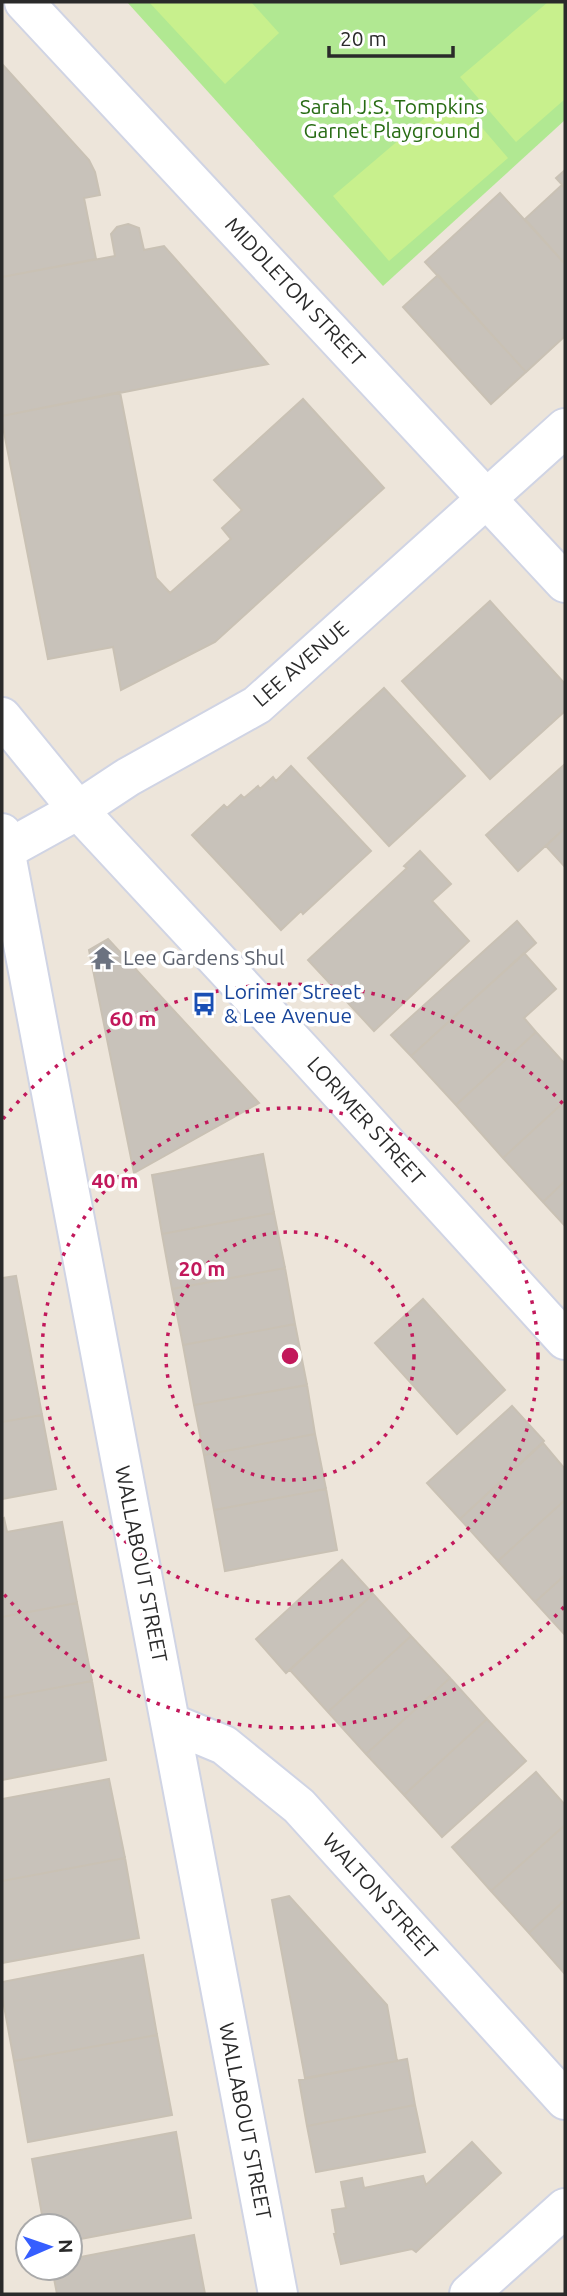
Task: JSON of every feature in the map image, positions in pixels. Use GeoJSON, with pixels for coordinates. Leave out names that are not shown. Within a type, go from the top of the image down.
{"type":"FeatureCollection","features":[{"type":"Feature","properties":{"kind":"street","name":"MIDDLETON STREET"},"geometry":{"type":"LineString","coordinates":[[23,2],[565,583]]}},
{"type":"Feature","properties":{"kind":"street","name":"LEE AVENUE"},"geometry":{"type":"LineString","coordinates":[[3,845],[78,810],[128,777],[257,705],[565,428]]}},
{"type":"Feature","properties":{"kind":"street"},"geometry":{"type":"LineString","coordinates":[[2,717],[78,810]]}},
{"type":"Feature","properties":{"kind":"street","name":"LORIMER STREET"},"geometry":{"type":"LineString","coordinates":[[78,810],[565,1340]]}},
{"type":"Feature","properties":{"kind":"street","name":"WALLABOUT STREET"},"geometry":{"type":"LineString","coordinates":[[3,845],[278,2294]]}},
{"type":"Feature","properties":{"kind":"street","name":"WALTON STREET"},"geometry":{"type":"LineString","coordinates":[[171,1723],[224,1745],[299,1806],[565,2100]]}},
{"type":"Feature","properties":{"kind":"street"},"geometry":{"type":"LineString","coordinates":[[469,2294],[565,2208]]}},
{"type":"Feature","properties":{"kind":"green space","name":"Sarah J.S. Tompkins Garnet Playground"},"geometry":{"type":"Polygon","coordinates":[[[127,2],[565,2],[565,120],[383,286],[127,2]]]}},
{"type":"Feature","properties":{"kind":"green space"},"geometry":{"type":"Polygon","coordinates":[[[149,2],[251,2],[279,33],[225,84],[149,2]]]}},
{"type":"Feature","properties":{"kind":"green space"},"geometry":{"type":"Polygon","coordinates":[[[548,2],[565,2],[565,99],[516,142],[460,77],[548,2]]]}},
{"type":"Feature","properties":{"kind":"green space"},"geometry":{"type":"Polygon","coordinates":[[[453,94],[508,158],[389,261],[333,196],[453,94]]]}},
{"type":"Feature","properties":{"kind":"building"},"geometry":{"type":"Polygon","coordinates":[[[2,64],[89,160],[95,172],[100,195],[84,198],[96,259],[2,277],[2,64]]]}},
{"type":"Feature","properties":{"kind":"building"},"geometry":{"type":"Polygon","coordinates":[[[565,170],[565,188],[556,178],[565,170]]]}},
{"type":"Feature","properties":{"kind":"building"},"geometry":{"type":"Polygon","coordinates":[[[562,185],[565,188],[565,264],[525,219],[562,185]]]}},
{"type":"Feature","properties":{"kind":"building"},"geometry":{"type":"Polygon","coordinates":[[[500,193],[565,264],[565,336],[526,372],[425,262],[500,193]]]}},
{"type":"Feature","properties":{"kind":"building"},"geometry":{"type":"Polygon","coordinates":[[[128,224],[139,228],[144,250],[164,246],[268,364],[2,416],[2,277],[115,256],[111,234],[117,227],[128,224]]]}},
{"type":"Feature","properties":{"kind":"building"},"geometry":{"type":"Polygon","coordinates":[[[438,275],[526,372],[491,404],[403,307],[438,275]]]}},
{"type":"Feature","properties":{"kind":"building"},"geometry":{"type":"Polygon","coordinates":[[[120,392],[156,578],[170,593],[231,539],[222,528],[242,510],[214,480],[303,399],[384,488],[215,642],[121,690],[113,647],[48,659],[2,422],[2,416],[120,392]]]}},
{"type":"Feature","properties":{"kind":"building"},"geometry":{"type":"Polygon","coordinates":[[[490,601],[565,684],[565,711],[490,779],[402,681],[490,601]]]}},
{"type":"Feature","properties":{"kind":"building"},"geometry":{"type":"Polygon","coordinates":[[[384,688],[465,776],[389,846],[308,758],[384,688]]]}},
{"type":"Feature","properties":{"kind":"building"},"geometry":{"type":"Polygon","coordinates":[[[565,764],[565,828],[518,871],[486,835],[565,764]]]}},
{"type":"Feature","properties":{"kind":"building"},"geometry":{"type":"Polygon","coordinates":[[[291,766],[371,851],[303,914],[301,911],[281,930],[192,835],[224,805],[227,808],[241,795],[244,798],[258,786],[260,789],[273,777],[276,781],[291,766]]]}},
{"type":"Feature","properties":{"kind":"building"},"geometry":{"type":"Polygon","coordinates":[[[565,828],[565,867],[546,846],[565,828]]]}},
{"type":"Feature","properties":{"kind":"building"},"geometry":{"type":"Polygon","coordinates":[[[420,851],[451,884],[432,901],[469,941],[374,1031],[308,960],[407,868],[404,866],[420,851]]]}},
{"type":"Feature","properties":{"kind":"building"},"geometry":{"type":"Polygon","coordinates":[[[517,921],[536,943],[411,1056],[391,1035],[517,921]]]}},
{"type":"Feature","properties":{"kind":"building"},"geometry":{"type":"Polygon","coordinates":[[[108,939],[259,1103],[134,1173],[89,950],[108,939]]]}},
{"type":"Feature","properties":{"kind":"building"},"geometry":{"type":"Polygon","coordinates":[[[524,953],[556,989],[524,1018],[536,1032],[456,1105],[411,1056],[524,953]]]}},
{"type":"Feature","properties":{"kind":"building"},"geometry":{"type":"Polygon","coordinates":[[[536,1032],[565,1064],[565,1101],[503,1158],[456,1105],[536,1032]]]}},
{"type":"Feature","properties":{"kind":"building"},"geometry":{"type":"Polygon","coordinates":[[[565,1101],[565,1181],[543,1202],[503,1158],[565,1101]]]}},
{"type":"Feature","properties":{"kind":"building"},"geometry":{"type":"Polygon","coordinates":[[[263,1154],[274,1213],[162,1234],[152,1175],[263,1154]]]}},
{"type":"Feature","properties":{"kind":"building"},"geometry":{"type":"Polygon","coordinates":[[[565,1181],[565,1226],[543,1202],[565,1181]]]}},
{"type":"Feature","properties":{"kind":"building"},"geometry":{"type":"Polygon","coordinates":[[[274,1213],[285,1268],[172,1289],[162,1234],[274,1213]]]}},
{"type":"Feature","properties":{"kind":"building"},"geometry":{"type":"Polygon","coordinates":[[[285,1268],[295,1324],[183,1345],[172,1289],[285,1268]]]}},
{"type":"Feature","properties":{"kind":"building"},"geometry":{"type":"Polygon","coordinates":[[[16,1276],[42,1415],[2,1422],[2,1278],[16,1276]]]}},
{"type":"Feature","properties":{"kind":"building"},"geometry":{"type":"Polygon","coordinates":[[[423,1299],[505,1390],[457,1434],[375,1343],[423,1299]]]}},
{"type":"Feature","properties":{"kind":"building"},"geometry":{"type":"Polygon","coordinates":[[[295,1324],[307,1385],[194,1405],[183,1345],[295,1324]]]}},
{"type":"Feature","properties":{"kind":"building"},"geometry":{"type":"Polygon","coordinates":[[[307,1385],[315,1434],[204,1455],[194,1405],[307,1385]]]}},
{"type":"Feature","properties":{"kind":"building"},"geometry":{"type":"Polygon","coordinates":[[[512,1406],[544,1441],[460,1519],[427,1483],[512,1406]]]}},
{"type":"Feature","properties":{"kind":"building"},"geometry":{"type":"Polygon","coordinates":[[[42,1415],[56,1489],[2,1499],[2,1422],[42,1415]]]}},
{"type":"Feature","properties":{"kind":"building"},"geometry":{"type":"Polygon","coordinates":[[[315,1434],[326,1489],[214,1510],[204,1455],[315,1434]]]}},
{"type":"Feature","properties":{"kind":"building"},"geometry":{"type":"Polygon","coordinates":[[[543,1443],[565,1469],[565,1500],[498,1561],[460,1519],[543,1443]]]}},
{"type":"Feature","properties":{"kind":"building"},"geometry":{"type":"Polygon","coordinates":[[[326,1489],[337,1550],[225,1571],[214,1510],[326,1489]]]}},
{"type":"Feature","properties":{"kind":"building"},"geometry":{"type":"Polygon","coordinates":[[[565,1500],[565,1575],[535,1602],[498,1561],[565,1500]]]}},
{"type":"Feature","properties":{"kind":"building"},"geometry":{"type":"Polygon","coordinates":[[[4,1518],[7,1532],[62,1522],[77,1603],[2,1617],[4,1518]]]}},
{"type":"Feature","properties":{"kind":"building"},"geometry":{"type":"Polygon","coordinates":[[[342,1560],[373,1594],[286,1673],[256,1639],[342,1560]]]}},
{"type":"Feature","properties":{"kind":"building"},"geometry":{"type":"Polygon","coordinates":[[[565,1575],[565,1635],[535,1602],[565,1575]]]}},
{"type":"Feature","properties":{"kind":"building"},"geometry":{"type":"Polygon","coordinates":[[[373,1594],[411,1636],[328,1712],[290,1670],[373,1594]]]}},
{"type":"Feature","properties":{"kind":"building"},"geometry":{"type":"Polygon","coordinates":[[[77,1603],[92,1681],[2,1698],[2,1617],[77,1603]]]}},
{"type":"Feature","properties":{"kind":"building"},"geometry":{"type":"Polygon","coordinates":[[[411,1636],[450,1678],[366,1754],[328,1712],[411,1636]]]}},
{"type":"Feature","properties":{"kind":"building"},"geometry":{"type":"Polygon","coordinates":[[[450,1678],[487,1719],[404,1795],[366,1754],[450,1678]]]}},
{"type":"Feature","properties":{"kind":"building"},"geometry":{"type":"Polygon","coordinates":[[[92,1681],[106,1760],[2,1780],[2,1698],[92,1681]]]}},
{"type":"Feature","properties":{"kind":"building"},"geometry":{"type":"Polygon","coordinates":[[[487,1719],[526,1761],[442,1837],[404,1795],[487,1719]]]}},
{"type":"Feature","properties":{"kind":"building"},"geometry":{"type":"Polygon","coordinates":[[[536,1772],[565,1805],[565,1825],[491,1891],[452,1847],[536,1772]]]}},
{"type":"Feature","properties":{"kind":"building"},"geometry":{"type":"Polygon","coordinates":[[[109,1779],[125,1858],[2,1881],[2,1799],[109,1779]]]}},
{"type":"Feature","properties":{"kind":"building"},"geometry":{"type":"Polygon","coordinates":[[[565,1825],[565,1900],[529,1933],[491,1891],[565,1825]]]}},
{"type":"Feature","properties":{"kind":"building"},"geometry":{"type":"Polygon","coordinates":[[[125,1858],[139,1938],[2,1963],[2,1881],[125,1858]]]}},
{"type":"Feature","properties":{"kind":"building"},"geometry":{"type":"Polygon","coordinates":[[[289,1896],[387,2005],[397,2061],[305,2078],[272,1900],[289,1896]]]}},
{"type":"Feature","properties":{"kind":"building"},"geometry":{"type":"Polygon","coordinates":[[[565,1900],[565,1974],[529,1933],[565,1900]]]}},
{"type":"Feature","properties":{"kind":"building"},"geometry":{"type":"Polygon","coordinates":[[[143,1955],[157,2035],[14,2061],[2,1982],[143,1955]]]}},
{"type":"Feature","properties":{"kind":"building"},"geometry":{"type":"Polygon","coordinates":[[[157,2035],[172,2115],[28,2142],[14,2061],[157,2035]]]}},
{"type":"Feature","properties":{"kind":"building"},"geometry":{"type":"Polygon","coordinates":[[[407,2059],[415,2105],[307,2126],[299,2080],[407,2059]]]}},
{"type":"Feature","properties":{"kind":"building"},"geometry":{"type":"Polygon","coordinates":[[[415,2105],[425,2152],[316,2172],[307,2126],[415,2105]]]}},
{"type":"Feature","properties":{"kind":"building"},"geometry":{"type":"Polygon","coordinates":[[[176,2132],[191,2218],[84,2238],[84,2212],[41,2212],[32,2159],[176,2132]]]}},
{"type":"Feature","properties":{"kind":"building"},"geometry":{"type":"Polygon","coordinates":[[[472,2142],[501,2173],[416,2252],[412,2249],[341,2264],[332,2210],[346,2208],[341,2182],[362,2178],[364,2188],[423,2176],[426,2185],[472,2142]]]}},
{"type":"Feature","properties":{"kind":"building"},"geometry":{"type":"Polygon","coordinates":[[[194,2235],[205,2294],[57,2294],[55,2282],[84,2282],[84,2256],[194,2235]]]}},
{"type":"Feature","properties":{"kind":"place","name":"Lee Gardens Shul"},"geometry":{"type":"Point","coordinates":[103,958]}},
{"type":"Feature","properties":{"kind":"place","name":"Lorimer Street & Lee Avenue"},"geometry":{"type":"Point","coordinates":[204,1004]}}]}
